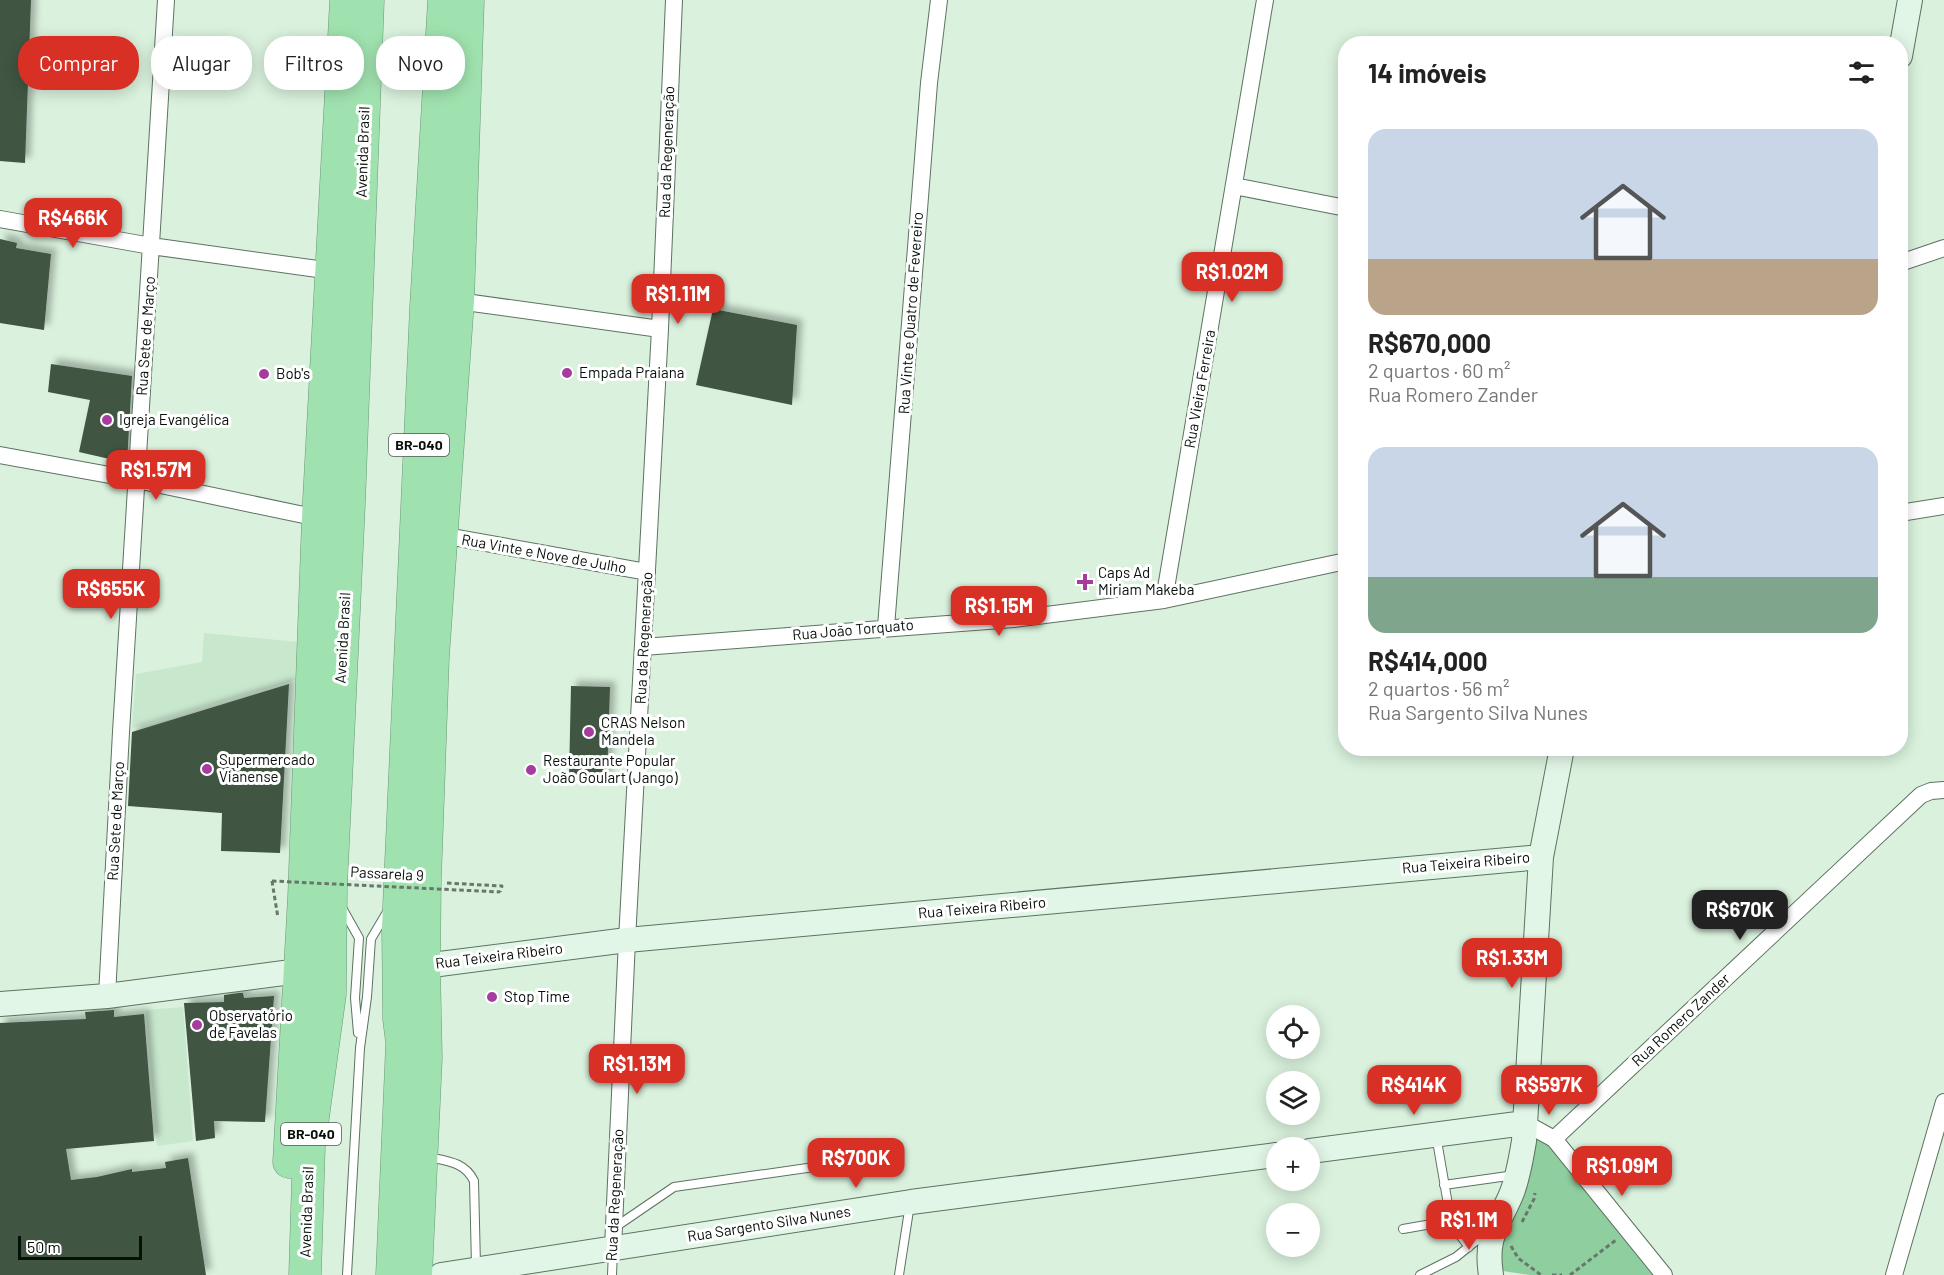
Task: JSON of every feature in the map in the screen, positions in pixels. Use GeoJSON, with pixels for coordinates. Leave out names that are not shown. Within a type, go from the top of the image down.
{"type":"FeatureCollection","features":[{"type":"Feature","properties":{"kind":"highway","name":"Avenida Brasil"},"geometry":{"type":"LineString","coordinates":[[287,1275],[290,1138],[304,897],[312,647],[346,0]]}},
{"type":"Feature","properties":{"kind":"highway","name":"Avenida Brasil"},"geometry":{"type":"LineString","coordinates":[[305,1275],[309,1146],[330,994],[331,888],[349,504],[368,0]]}},
{"type":"Feature","properties":{"kind":"highway","name":"BR-040"},"geometry":{"type":"LineString","coordinates":[[442,36],[444,0]]}},
{"type":"Feature","properties":{"kind":"highway"},"geometry":{"type":"LineString","coordinates":[[418,1274],[426,1058],[424,966],[413,886],[433,657],[458,301],[468,0]]}},
{"type":"Feature","properties":{"kind":"highway","name":"BR-040"},"geometry":{"type":"LineString","coordinates":[[418,1274],[399,984],[413,886],[426,307],[439,90]]}},
{"type":"Feature","properties":{"kind":"highway"},"geometry":{"type":"LineString","coordinates":[[433,657],[428,575],[447,90]]}},
{"type":"Feature","properties":{"kind":"highway"},"geometry":{"type":"LineString","coordinates":[[312,647],[349,504]]}},
{"type":"Feature","properties":{"kind":"street","name":"Rua Sete de Março"},"geometry":{"type":"LineString","coordinates":[[107,996],[166,0]]}},
{"type":"Feature","properties":{"kind":"street","name":"Rua da Regeneração"},"geometry":{"type":"LineString","coordinates":[[614,1238],[627,940],[660,329],[674,0]]}},
{"type":"Feature","properties":{"kind":"street","name":"Rua Vinte e Quatro de Fevereiro"},"geometry":{"type":"LineString","coordinates":[[886,627],[929,83],[939,0]]}},
{"type":"Feature","properties":{"kind":"street","name":"Rua Vieira Ferreira"},"geometry":{"type":"LineString","coordinates":[[1164,600],[1265,0]]}},
{"type":"Feature","properties":{"kind":"street"},"geometry":{"type":"LineString","coordinates":[[1904,36],[1910,0]]}},
{"type":"Feature","properties":{"kind":"street"},"geometry":{"type":"LineString","coordinates":[[1234,186],[1338,206]]}},
{"type":"Feature","properties":{"kind":"street"},"geometry":{"type":"LineString","coordinates":[[0,219],[151,246],[332,271]]}},
{"type":"Feature","properties":{"kind":"street"},"geometry":{"type":"LineString","coordinates":[[1908,260],[1944,248]]}},
{"type":"Feature","properties":{"kind":"street"},"geometry":{"type":"LineString","coordinates":[[458,301],[660,329]]}},
{"type":"Feature","properties":{"kind":"street"},"geometry":{"type":"LineString","coordinates":[[0,455],[137,480],[318,518]]}},
{"type":"Feature","properties":{"kind":"street"},"geometry":{"type":"LineString","coordinates":[[1908,512],[1944,506]]}},
{"type":"Feature","properties":{"kind":"street","name":"Rua Vinte e Nove de Julho"},"geometry":{"type":"LineString","coordinates":[[441,536],[647,572]]}},
{"type":"Feature","properties":{"kind":"street","name":"Rua João Torquato"},"geometry":{"type":"LineString","coordinates":[[643,647],[1014,618],[1164,600],[1338,563]]}},
{"type":"Feature","properties":{"kind":"street"},"geometry":{"type":"LineString","coordinates":[[1491,1275],[1490,1255],[1494,1227],[1518,1174],[1524,1141],[1541,856],[1560,756]]}},
{"type":"Feature","properties":{"kind":"street","name":"Rua Romero Zander"},"geometry":{"type":"LineString","coordinates":[[1554,1139],[1921,795],[1944,790]]}},
{"type":"Feature","properties":{"kind":"street","name":"Rua Teixeira Ribeiro"},"geometry":{"type":"LineString","coordinates":[[424,966],[627,940],[1541,856]]}},
{"type":"Feature","properties":{"kind":"street"},"geometry":{"type":"LineString","coordinates":[[0,1004],[107,996],[299,971]]}},
{"type":"Feature","properties":{"kind":"street"},"geometry":{"type":"LineString","coordinates":[[1894,1275],[1944,1102]]}},
{"type":"Feature","properties":{"kind":"street"},"geometry":{"type":"LineString","coordinates":[[1320,1150],[1525,1123],[1554,1139],[1664,1275]]}},
{"type":"Feature","properties":{"kind":"street","name":"Rua Sargento Silva Nunes"},"geometry":{"type":"LineString","coordinates":[[418,1274],[476,1269],[614,1238],[1266,1156]]}},
{"type":"Feature","properties":{"kind":"lane"},"geometry":{"type":"LineString","coordinates":[[347,1275],[360,1048],[367,997],[371,939],[413,886]]}},
{"type":"Feature","properties":{"kind":"lane"},"geometry":{"type":"LineString","coordinates":[[331,888],[359,938],[355,998],[360,1048]]}},
{"type":"Feature","properties":{"kind":"lane"},"geometry":{"type":"LineString","coordinates":[[1436,1135],[1449,1221],[1469,1247]]}},
{"type":"Feature","properties":{"kind":"lane"},"geometry":{"type":"LineString","coordinates":[[422,1156],[460,1164],[470,1173],[474,1181],[476,1269]]}},
{"type":"Feature","properties":{"kind":"lane"},"geometry":{"type":"LineString","coordinates":[[614,1238],[674,1187],[821,1166]]}},
{"type":"Feature","properties":{"kind":"lane"},"geometry":{"type":"LineString","coordinates":[[1444,1185],[1518,1174]]}},
{"type":"Feature","properties":{"kind":"lane"},"geometry":{"type":"LineString","coordinates":[[899,1275],[910,1202]]}},
{"type":"Feature","properties":{"kind":"lane"},"geometry":{"type":"LineString","coordinates":[[1402,1229],[1449,1221]]}},
{"type":"Feature","properties":{"kind":"lane"},"geometry":{"type":"LineString","coordinates":[[1420,1275],[1456,1257],[1494,1227]]}},
{"type":"Feature","properties":{"kind":"lane","name":"Rua da Regeneração"},"geometry":{"type":"LineString","coordinates":[[612,1275],[614,1238]]}},
{"type":"Feature","properties":{"kind":"path","name":"Passarela 9"},"geometry":{"type":"LineString","coordinates":[[273,881],[501,892],[502,886],[413,886]]}},
{"type":"Feature","properties":{"kind":"path"},"geometry":{"type":"LineString","coordinates":[[1570,1275],[1627,1232]]}},
{"type":"Feature","properties":{"kind":"path"},"geometry":{"type":"LineString","coordinates":[[1552,1275],[1563,1275]]}},
{"type":"Feature","properties":{"kind":"shaded area"},"geometry":{"type":"Polygon","coordinates":[[[204,633],[299,642],[299,679],[132,728],[136,674],[202,662],[204,633]]]}},
{"type":"Feature","properties":{"kind":"shaded area"},"geometry":{"type":"Polygon","coordinates":[[[183,1007],[193,1141],[157,1146],[146,1010],[183,1007]]]}},
{"type":"Feature","properties":{"kind":"green space"},"geometry":{"type":"Polygon","coordinates":[[[1536,1130],[1667,1275],[1530,1275],[1503,1271],[1499,1263],[1499,1242],[1536,1130]]]}},
{"type":"Feature","properties":{"kind":"building"},"geometry":{"type":"Polygon","coordinates":[[[0,0],[31,0],[30,36],[18,36],[18,90],[28,90],[25,163],[0,161],[0,0]]]}},
{"type":"Feature","properties":{"kind":"building"},"geometry":{"type":"Polygon","coordinates":[[[0,239],[17,243],[16,248],[51,254],[44,330],[0,323],[0,239]]]}},
{"type":"Feature","properties":{"kind":"building"},"geometry":{"type":"Polygon","coordinates":[[[713,309],[797,325],[792,405],[696,385],[713,309]]]}},
{"type":"Feature","properties":{"kind":"building","name":"Igreja Evangélica"},"geometry":{"type":"Polygon","coordinates":[[[51,364],[132,376],[127,463],[79,452],[90,400],[48,392],[51,364]]]}},
{"type":"Feature","properties":{"kind":"building","name":"Supermercado Vianense"},"geometry":{"type":"Polygon","coordinates":[[[289,684],[280,853],[221,851],[222,813],[128,806],[132,732],[289,684]]]}},
{"type":"Feature","properties":{"kind":"building","name":"CRAS Nelson Mandela"},"geometry":{"type":"Polygon","coordinates":[[[571,686],[610,687],[607,778],[569,778],[571,686]]]}},
{"type":"Feature","properties":{"kind":"building"},"geometry":{"type":"Polygon","coordinates":[[[243,993],[244,998],[274,996],[265,1122],[214,1121],[215,1138],[196,1141],[184,1003],[224,1002],[224,995],[243,993]]]}},
{"type":"Feature","properties":{"kind":"building"},"geometry":{"type":"Polygon","coordinates":[[[114,1010],[114,1017],[144,1014],[154,1141],[66,1149],[71,1180],[132,1169],[132,1172],[166,1168],[165,1162],[188,1158],[206,1275],[0,1275],[0,1023],[86,1019],[85,1012],[114,1010]]]}},
{"type":"Feature","properties":{"kind":"place","name":"Empada Praiana"},"geometry":{"type":"Point","coordinates":[567,373]}},
{"type":"Feature","properties":{"kind":"place","name":"Bob's"},"geometry":{"type":"Point","coordinates":[264,374]}},
{"type":"Feature","properties":{"kind":"place","name":"Igreja Evangélica"},"geometry":{"type":"Point","coordinates":[107,420]}},
{"type":"Feature","properties":{"kind":"place","name":"Caps Ad Miriam Makeba"},"geometry":{"type":"Point","coordinates":[1085,582]}},
{"type":"Feature","properties":{"kind":"place","name":"CRAS Nelson Mandela"},"geometry":{"type":"Point","coordinates":[589,732]}},
{"type":"Feature","properties":{"kind":"place","name":"Supermercado Vianense"},"geometry":{"type":"Point","coordinates":[207,769]}},
{"type":"Feature","properties":{"kind":"place","name":"Restaurante Popular João Goulart (Jango)"},"geometry":{"type":"Point","coordinates":[531,770]}},
{"type":"Feature","properties":{"kind":"place","name":"Stop Time"},"geometry":{"type":"Point","coordinates":[492,997]}},
{"type":"Feature","properties":{"kind":"place","name":"Observatório de Favelas"},"geometry":{"type":"Point","coordinates":[197,1025]}}]}
